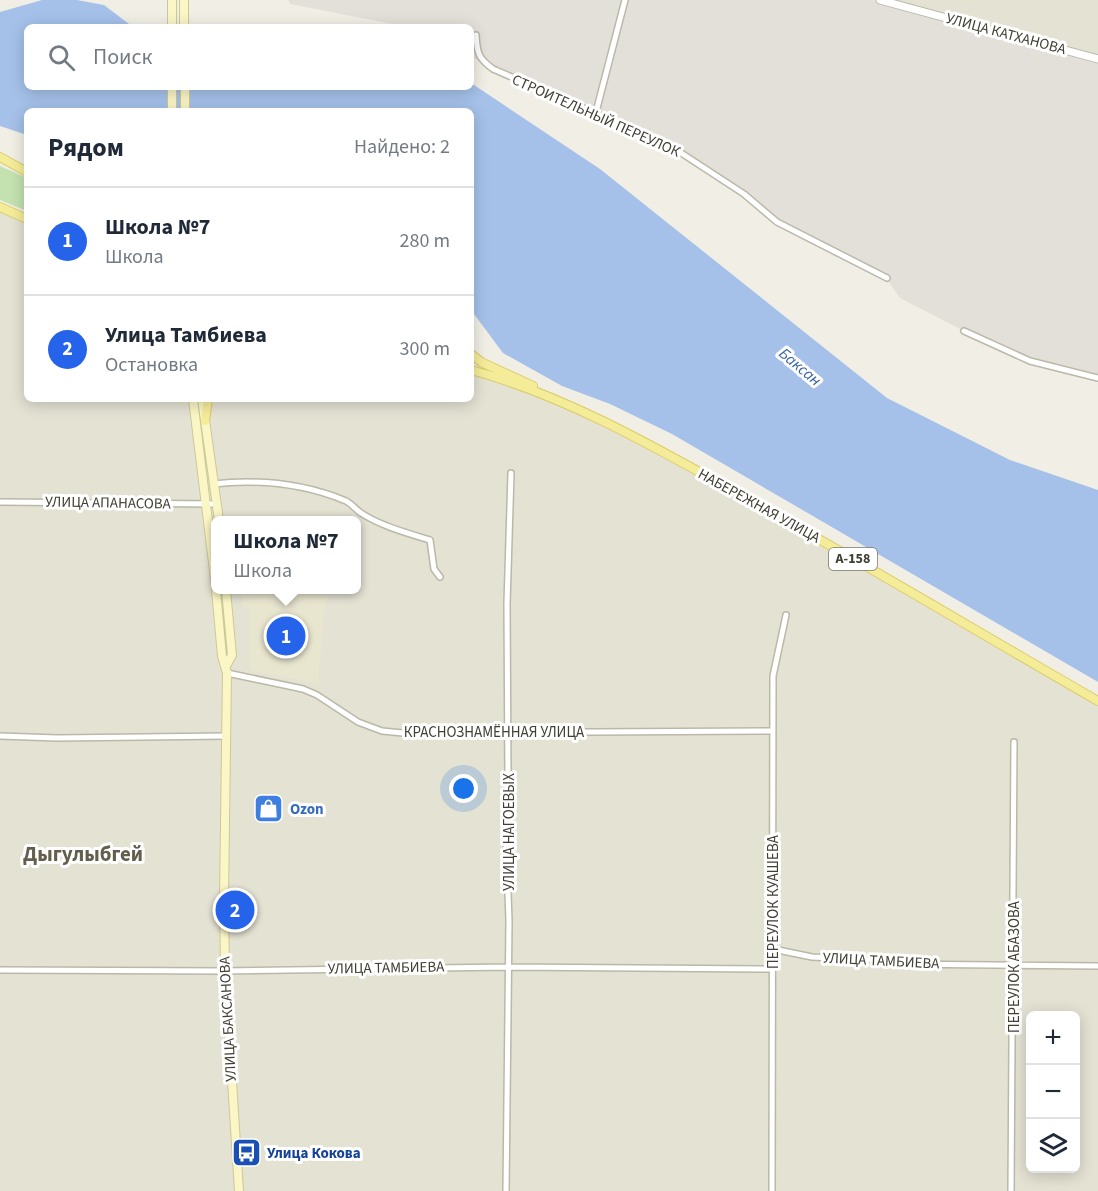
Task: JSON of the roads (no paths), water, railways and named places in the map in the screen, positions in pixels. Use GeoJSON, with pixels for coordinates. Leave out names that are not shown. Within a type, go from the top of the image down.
{"type":"FeatureCollection","features":[{"type":"Feature","properties":{"kind":"main road"},"geometry":{"type":"LineString","coordinates":[[171,0],[172,24]]}},
{"type":"Feature","properties":{"kind":"main road"},"geometry":{"type":"LineString","coordinates":[[184,0],[184,24]]}},
{"type":"Feature","properties":{"kind":"main road"},"geometry":{"type":"LineString","coordinates":[[172,90],[172,108]]}},
{"type":"Feature","properties":{"kind":"main road"},"geometry":{"type":"LineString","coordinates":[[184,90],[185,108]]}},
{"type":"Feature","properties":{"kind":"main road"},"geometry":{"type":"LineString","coordinates":[[0,157],[24,169]]}},
{"type":"Feature","properties":{"kind":"main road"},"geometry":{"type":"LineString","coordinates":[[0,207],[24,218]]}},
{"type":"Feature","properties":{"kind":"main road","name":"А-158"},"geometry":{"type":"LineString","coordinates":[[474,356],[481,362],[606,423]]}},
{"type":"Feature","properties":{"kind":"main road","name":"НАБЕРЕЖНАЯ УЛИЦА"},"geometry":{"type":"LineString","coordinates":[[474,371],[516,385],[606,423],[794,525],[1098,701]]}},
{"type":"Feature","properties":{"kind":"main road","name":"УЛИЦА БАКСАНОВА"},"geometry":{"type":"LineString","coordinates":[[193,402],[211,546]]}},
{"type":"Feature","properties":{"kind":"main road"},"geometry":{"type":"LineString","coordinates":[[202,402],[218,516]]}},
{"type":"Feature","properties":{"kind":"main road"},"geometry":{"type":"LineString","coordinates":[[204,421],[207,402]]}},
{"type":"Feature","properties":{"kind":"main road","name":"УЛИЦА БАКСАНОВА"},"geometry":{"type":"LineString","coordinates":[[217,594],[222,656],[227,669]]}},
{"type":"Feature","properties":{"kind":"main road","name":"УЛИЦА БАКСАНОВА"},"geometry":{"type":"LineString","coordinates":[[226,594],[232,656],[227,669],[225,971],[239,1191]]}},
{"type":"Feature","properties":{"kind":"street"},"geometry":{"type":"LineString","coordinates":[[596,112],[625,0]]}},
{"type":"Feature","properties":{"kind":"street","name":"УЛИЦА КАТХАНОВА"},"geometry":{"type":"LineString","coordinates":[[879,0],[1098,59]]}},
{"type":"Feature","properties":{"kind":"street","name":"СТРОИТЕЛЬНЫЙ ПЕРЕУЛОК"},"geometry":{"type":"LineString","coordinates":[[476,35],[477,51],[483,61],[493,69],[669,145],[744,194],[777,222],[886,278]]}},
{"type":"Feature","properties":{"kind":"street"},"geometry":{"type":"LineString","coordinates":[[964,332],[1030,361],[1098,378]]}},
{"type":"Feature","properties":{"kind":"street","name":"УЛИЦА НАГОЕВЫХ"},"geometry":{"type":"LineString","coordinates":[[506,1191],[508,872],[506,837],[509,824],[508,804],[512,790],[508,778],[507,604],[511,473]]}},
{"type":"Feature","properties":{"kind":"street"},"geometry":{"type":"LineString","coordinates":[[213,484],[266,483],[299,487],[348,502],[360,513],[430,540],[434,569],[440,577]]}},
{"type":"Feature","properties":{"kind":"street","name":"УЛИЦА АПАНАСОВА"},"geometry":{"type":"LineString","coordinates":[[0,502],[216,504]]}},
{"type":"Feature","properties":{"kind":"street","name":"ПЕРЕУЛОК КУАШЕВА"},"geometry":{"type":"LineString","coordinates":[[772,1191],[773,675],[786,615]]}},
{"type":"Feature","properties":{"kind":"street","name":"КРАСНОЗНАМЁННАЯ УЛИЦА"},"geometry":{"type":"LineString","coordinates":[[227,669],[303,689],[318,695],[358,722],[382,731],[403,733],[773,731]]}},
{"type":"Feature","properties":{"kind":"street"},"geometry":{"type":"LineString","coordinates":[[0,736],[57,738],[226,736]]}},
{"type":"Feature","properties":{"kind":"street","name":"ПЕРЕУЛОК АБАЗОВА"},"geometry":{"type":"LineString","coordinates":[[1011,1191],[1014,742]]}},
{"type":"Feature","properties":{"kind":"street","name":"УЛИЦА ТАМБИЕВА"},"geometry":{"type":"LineString","coordinates":[[773,950],[812,957],[878,960],[895,964],[1098,966]]}},
{"type":"Feature","properties":{"kind":"street","name":"УЛИЦА ТАМБИЕВА"},"geometry":{"type":"LineString","coordinates":[[0,970],[225,971],[508,967],[773,969]]}},
{"type":"Feature","properties":{"kind":"water","name":"Баксан"},"geometry":{"type":"Polygon","coordinates":[[[42,0],[77,0],[104,5],[129,24],[24,24],[24,90],[474,90],[474,85],[600,169],[887,398],[1010,460],[1098,490],[1098,682],[672,434],[610,404],[562,386],[503,353],[474,314],[474,108],[24,108],[24,134],[0,126],[0,12],[42,0]]]}},
{"type":"Feature","properties":{"kind":"place","name":"Школа №7"},"geometry":{"type":"Point","coordinates":[286,636]}},
{"type":"Feature","properties":{"kind":"place","name":"Ozon"},"geometry":{"type":"Point","coordinates":[269,809]}},
{"type":"Feature","properties":{"kind":"place","name":"Улица Тамбиева"},"geometry":{"type":"Point","coordinates":[235,910]}},
{"type":"Feature","properties":{"kind":"place","name":"Улица Кокова"},"geometry":{"type":"Point","coordinates":[246,1153]}},
{"type":"Feature","properties":{"kind":"district","name":"Дыгулыбгей"},"geometry":{"type":"Point","coordinates":[83,854]}}]}
